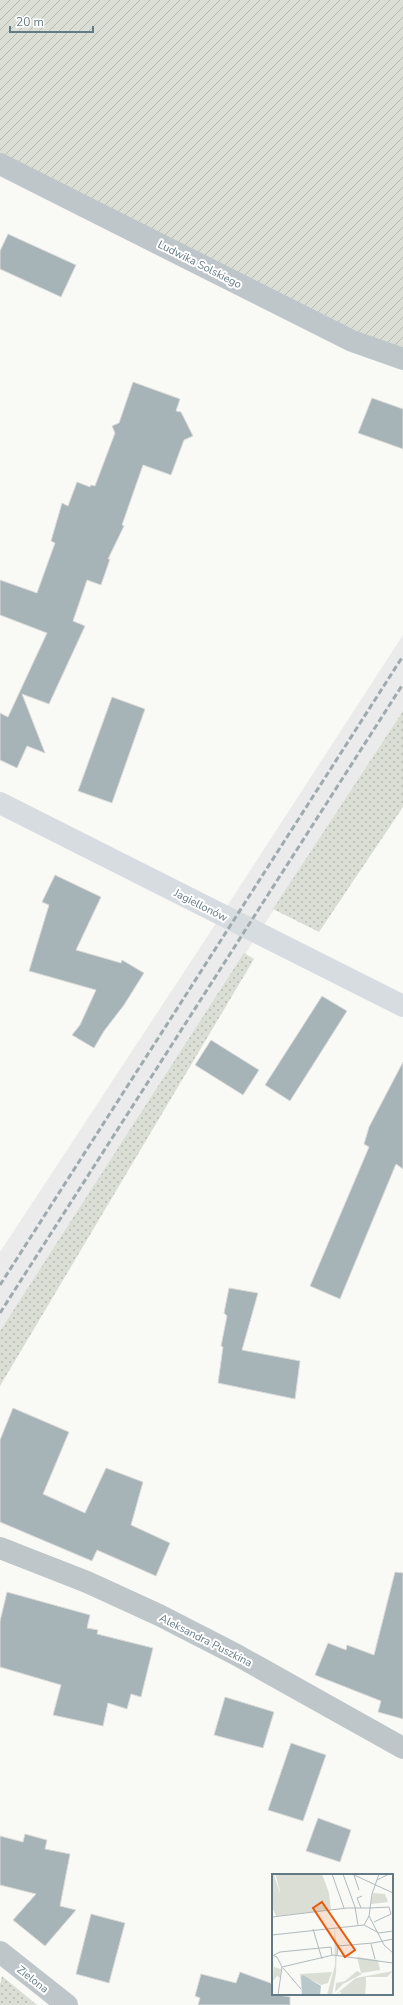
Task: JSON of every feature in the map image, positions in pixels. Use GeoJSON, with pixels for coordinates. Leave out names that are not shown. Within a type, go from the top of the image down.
{"type":"FeatureCollection","features":[{"type":"Feature","properties":{"kind":"street","name":"Ludwika Solskiego"},"geometry":{"type":"LineString","coordinates":[[0,164],[352,341],[403,359]]}},
{"type":"Feature","properties":{"kind":"street","name":"Jagiellonów"},"geometry":{"type":"LineString","coordinates":[[0,803],[403,1006]]}},
{"type":"Feature","properties":{"kind":"street","name":"Aleksandra Puszkina"},"geometry":{"type":"LineString","coordinates":[[0,1548],[87,1582],[159,1615],[235,1654],[403,1748]]}},
{"type":"Feature","properties":{"kind":"street","name":"Zielona"},"geometry":{"type":"LineString","coordinates":[[0,1952],[67,2005]]}},
{"type":"Feature","properties":{"kind":"shaded area"},"geometry":{"type":"Polygon","coordinates":[[[0,0],[403,0],[403,359],[0,164],[0,0]]]}},
{"type":"Feature","properties":{"kind":"shaded area"},"geometry":{"type":"Polygon","coordinates":[[[403,635],[403,711],[0,1331],[0,1252],[403,635]]]}},
{"type":"Feature","properties":{"kind":"shaded area"},"geometry":{"type":"Polygon","coordinates":[[[403,711],[403,807],[319,932],[273,909],[403,711]]]}},
{"type":"Feature","properties":{"kind":"shaded area"},"geometry":{"type":"Polygon","coordinates":[[[244,953],[254,959],[0,1386],[0,1331],[244,953]]]}},
{"type":"Feature","properties":{"kind":"shaded area"},"geometry":{"type":"Polygon","coordinates":[[[2,1976],[37,2005],[0,2005],[0,1984],[2,1976]]]}},
{"type":"Feature","properties":{"kind":"building"},"geometry":{"type":"Polygon","coordinates":[[[8,234],[76,265],[61,297],[0,269],[0,251],[8,234]]]}},
{"type":"Feature","properties":{"kind":"building"},"geometry":{"type":"Polygon","coordinates":[[[133,382],[180,399],[176,411],[181,412],[193,436],[184,440],[171,475],[143,465],[122,525],[124,526],[108,559],[110,559],[101,585],[87,580],[73,621],[85,626],[49,704],[22,694],[45,753],[27,746],[17,768],[0,760],[0,713],[8,717],[47,633],[0,615],[0,580],[37,593],[55,543],[51,541],[62,503],[68,506],[77,482],[90,487],[91,485],[95,486],[115,433],[112,426],[119,423],[133,382]]]}},
{"type":"Feature","properties":{"kind":"building"},"geometry":{"type":"Polygon","coordinates":[[[372,398],[403,409],[403,449],[358,433],[372,398]]]}},
{"type":"Feature","properties":{"kind":"building"},"geometry":{"type":"Polygon","coordinates":[[[112,697],[145,709],[112,803],[78,791],[112,697]]]}},
{"type":"Feature","properties":{"kind":"building"},"geometry":{"type":"Polygon","coordinates":[[[55,875],[101,897],[76,950],[121,963],[122,960],[144,973],[94,1048],[72,1035],[80,1025],[96,990],[29,971],[49,905],[42,902],[55,875]]]}},
{"type":"Feature","properties":{"kind":"building"},"geometry":{"type":"Polygon","coordinates":[[[322,996],[347,1011],[290,1101],[265,1085],[322,996]]]}},
{"type":"Feature","properties":{"kind":"building"},"geometry":{"type":"Polygon","coordinates":[[[211,1040],[259,1070],[243,1095],[195,1065],[211,1040]]]}},
{"type":"Feature","properties":{"kind":"building"},"geometry":{"type":"Polygon","coordinates":[[[403,1062],[403,1169],[396,1164],[340,1299],[310,1286],[369,1147],[364,1144],[369,1127],[403,1062]]]}},
{"type":"Feature","properties":{"kind":"building"},"geometry":{"type":"Polygon","coordinates":[[[229,1288],[258,1293],[242,1350],[300,1361],[295,1399],[218,1383],[223,1347],[221,1346],[227,1316],[224,1313],[229,1288]]]}},
{"type":"Feature","properties":{"kind":"building"},"geometry":{"type":"Polygon","coordinates":[[[13,1408],[69,1432],[43,1494],[85,1513],[106,1468],[143,1482],[131,1525],[170,1543],[156,1576],[97,1550],[92,1561],[0,1522],[0,1440],[13,1408]]]}},
{"type":"Feature","properties":{"kind":"building"},"geometry":{"type":"Polygon","coordinates":[[[395,1572],[403,1573],[403,1719],[378,1712],[381,1701],[315,1675],[328,1643],[346,1650],[347,1645],[374,1655],[395,1572]]]}},
{"type":"Feature","properties":{"kind":"building"},"geometry":{"type":"Polygon","coordinates":[[[7,1592],[90,1615],[87,1628],[98,1630],[97,1634],[153,1648],[141,1697],[131,1694],[127,1709],[108,1703],[103,1726],[53,1715],[61,1685],[0,1667],[0,1621],[7,1592]]]}},
{"type":"Feature","properties":{"kind":"building"},"geometry":{"type":"Polygon","coordinates":[[[225,1697],[274,1712],[263,1748],[214,1735],[225,1697]]]}},
{"type":"Feature","properties":{"kind":"building"},"geometry":{"type":"Polygon","coordinates":[[[291,1743],[326,1755],[303,1821],[268,1810],[291,1743]]]}},
{"type":"Feature","properties":{"kind":"building"},"geometry":{"type":"Polygon","coordinates":[[[318,1818],[351,1830],[340,1862],[306,1851],[318,1818]]]}},
{"type":"Feature","properties":{"kind":"building"},"geometry":{"type":"Polygon","coordinates":[[[25,1834],[47,1840],[45,1849],[70,1854],[60,1906],[76,1910],[45,1946],[13,1920],[36,1894],[0,1885],[0,1836],[23,1842],[25,1834]]]}},
{"type":"Feature","properties":{"kind":"building"},"geometry":{"type":"Polygon","coordinates":[[[91,1914],[125,1923],[109,1983],[76,1974],[91,1914]]]}},
{"type":"Feature","properties":{"kind":"building"},"geometry":{"type":"Polygon","coordinates":[[[240,1972],[272,1984],[272,1995],[290,1997],[290,2005],[198,2005],[200,1998],[195,1996],[201,1974],[236,1983],[240,1972]]]}},
{"type":"Feature","properties":{"kind":"railway"},"geometry":{"type":"LineString","coordinates":[[0,1285],[403,656]]}},
{"type":"Feature","properties":{"kind":"railway"},"geometry":{"type":"LineString","coordinates":[[0,1313],[403,684]]}}]}
